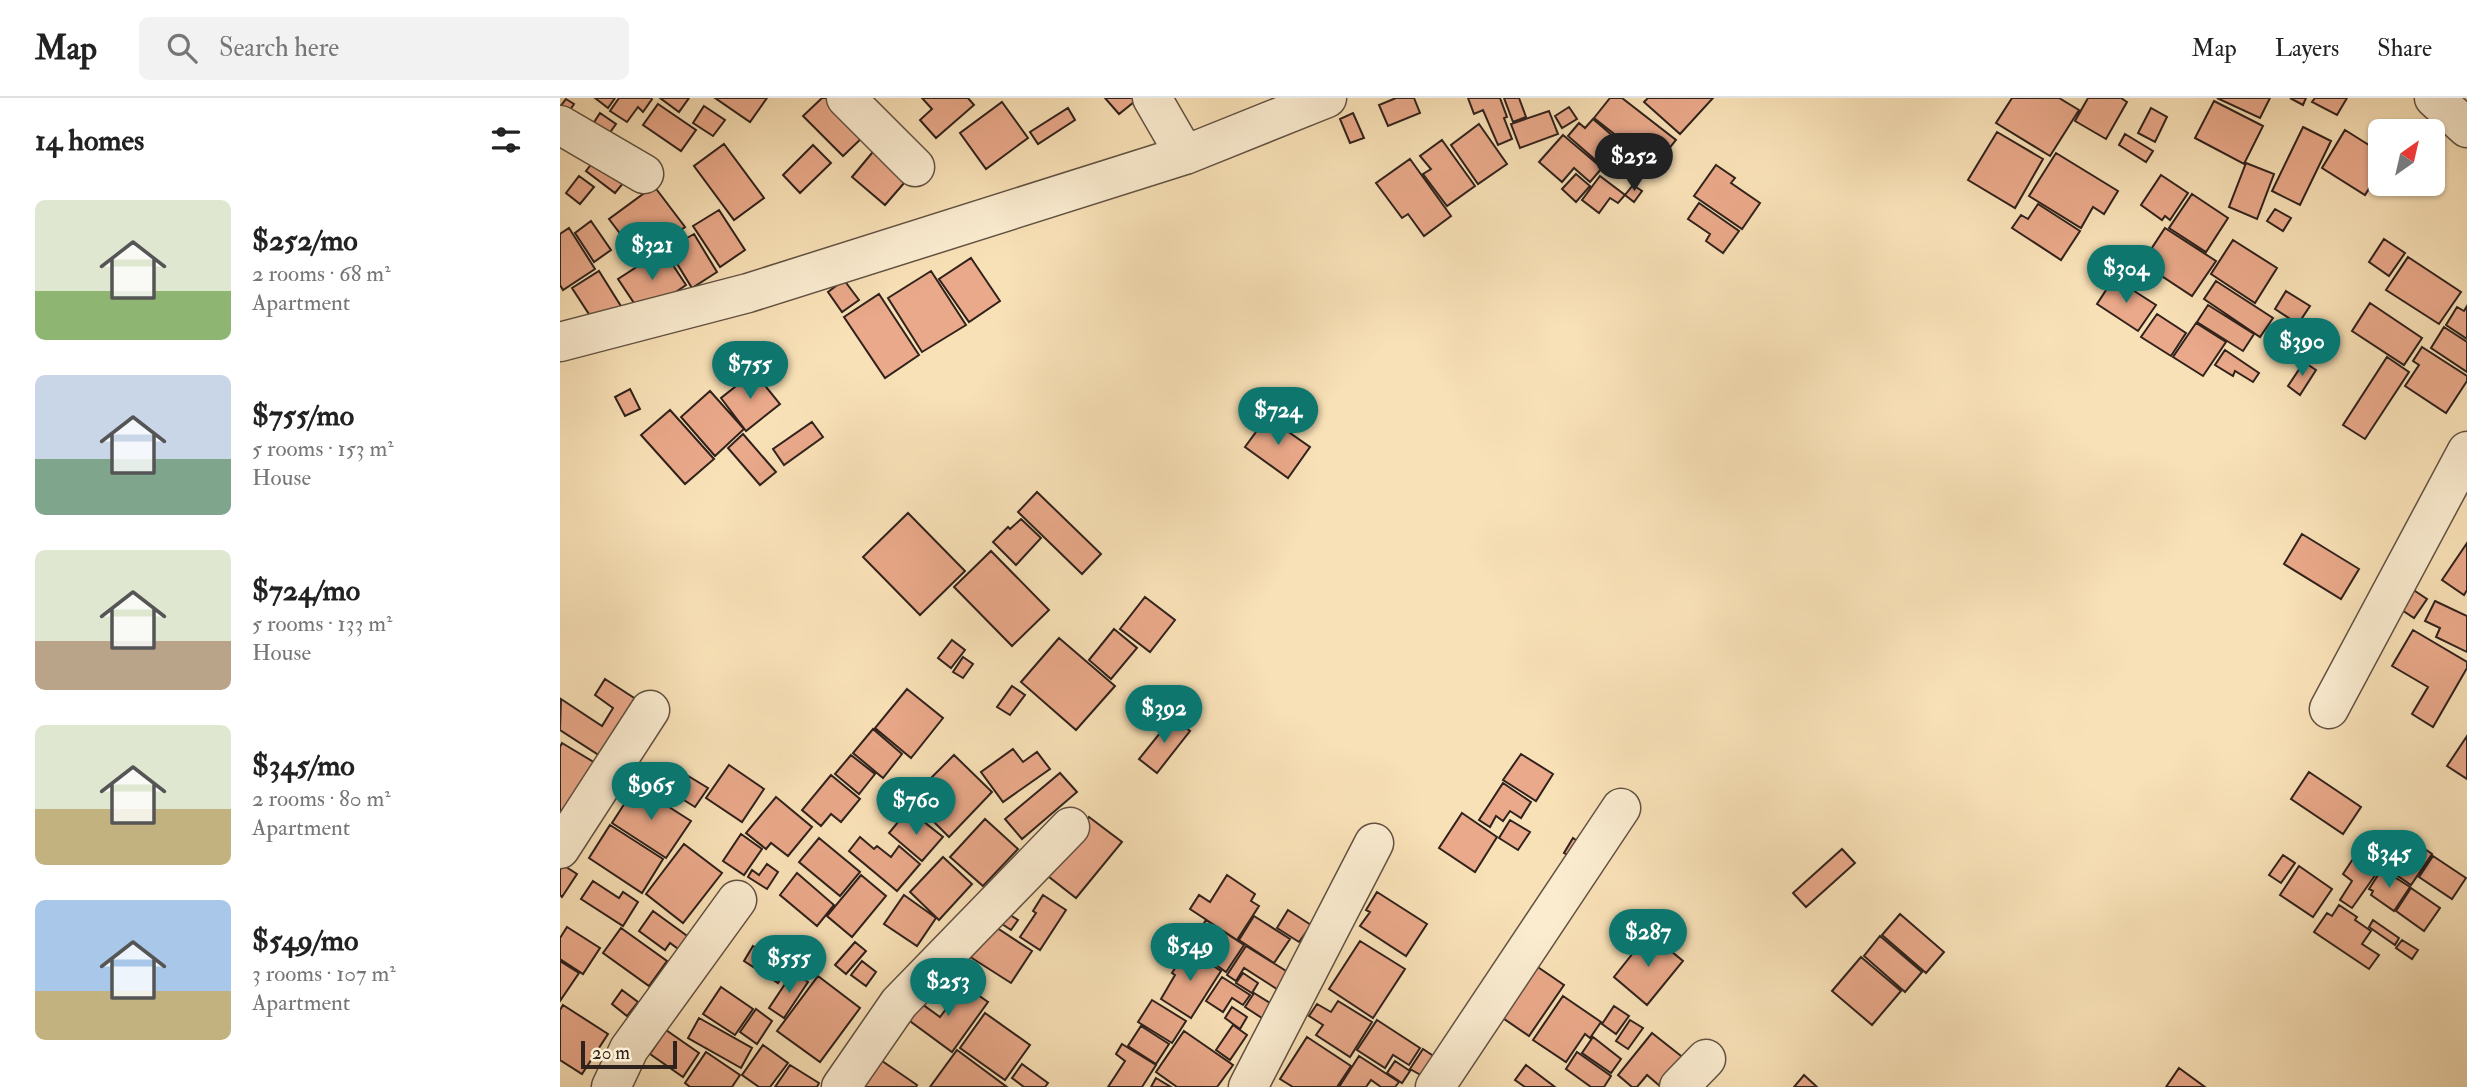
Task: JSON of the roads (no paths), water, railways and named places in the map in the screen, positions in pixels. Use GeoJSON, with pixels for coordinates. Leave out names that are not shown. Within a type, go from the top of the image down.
{"type":"FeatureCollection","features":[{"type":"Feature","properties":{"kind":"street"},"geometry":{"type":"LineString","coordinates":[[846,98],[915,167]]}},
{"type":"Feature","properties":{"kind":"street"},"geometry":{"type":"LineString","coordinates":[[1152,98],[1185,155]]}},
{"type":"Feature","properties":{"kind":"street"},"geometry":{"type":"LineString","coordinates":[[560,342],[748,293],[1185,155],[1327,98]]}},
{"type":"Feature","properties":{"kind":"street"},"geometry":{"type":"LineString","coordinates":[[2434,98],[2467,128]]}},
{"type":"Feature","properties":{"kind":"street"},"geometry":{"type":"LineString","coordinates":[[560,125],[645,174]]}},
{"type":"Feature","properties":{"kind":"street"},"geometry":{"type":"LineString","coordinates":[[2329,709],[2467,451]]}},
{"type":"Feature","properties":{"kind":"street"},"geometry":{"type":"LineString","coordinates":[[560,849],[650,710]]}},
{"type":"Feature","properties":{"kind":"street"},"geometry":{"type":"LineString","coordinates":[[1435,1087],[1621,808]]}},
{"type":"Feature","properties":{"kind":"street"},"geometry":{"type":"LineString","coordinates":[[841,1087],[899,1003],[1070,827]]}},
{"type":"Feature","properties":{"kind":"street"},"geometry":{"type":"LineString","coordinates":[[1248,1087],[1374,843]]}},
{"type":"Feature","properties":{"kind":"street"},"geometry":{"type":"LineString","coordinates":[[611,1087],[629,1049],[737,900]]}},
{"type":"Feature","properties":{"kind":"street"},"geometry":{"type":"LineString","coordinates":[[1679,1087],[1706,1059]]}}]}
